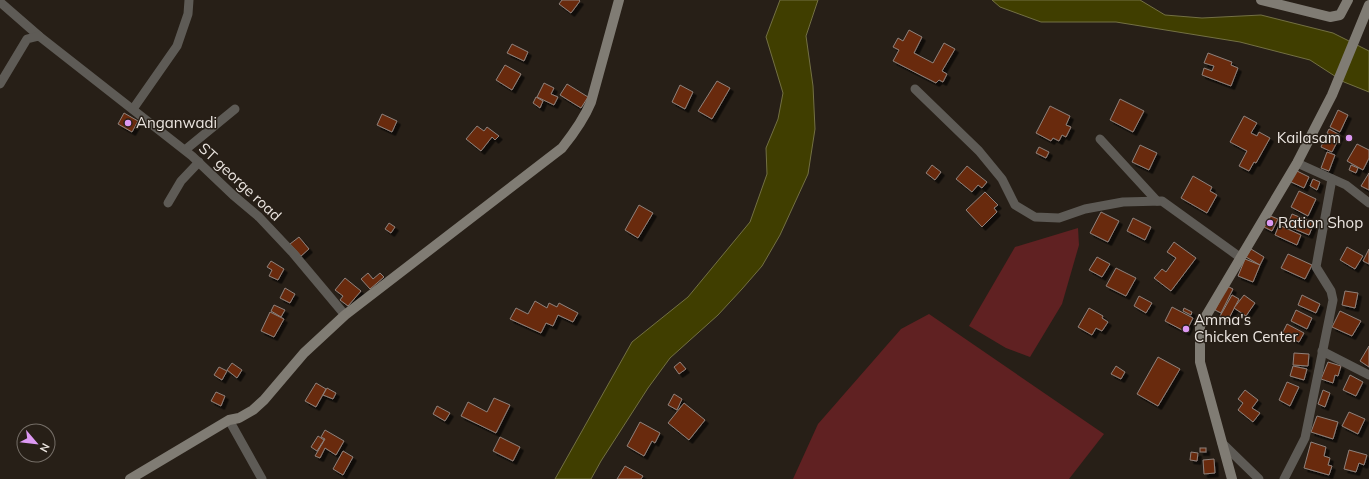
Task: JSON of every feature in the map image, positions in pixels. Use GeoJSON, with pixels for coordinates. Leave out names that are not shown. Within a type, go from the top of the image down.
{"type":"FeatureCollection","features":[{"type":"Feature","properties":{"kind":"main road"},"geometry":{"type":"LineString","coordinates":[[130,479],[229,420],[239,418],[253,410],[264,400],[304,353],[345,316],[562,148],[576,131],[591,102],[619,0]]}},
{"type":"Feature","properties":{"kind":"main road"},"geometry":{"type":"LineString","coordinates":[[1261,0],[1330,17],[1340,15],[1348,0]]}},
{"type":"Feature","properties":{"kind":"main road"},"geometry":{"type":"LineString","coordinates":[[1232,479],[1200,362],[1200,326],[1297,163],[1332,95],[1369,5]]}},
{"type":"Feature","properties":{"kind":"street"},"geometry":{"type":"LineString","coordinates":[[133,109],[177,46],[188,14],[189,0]]}},
{"type":"Feature","properties":{"kind":"street","name":"ST george road"},"geometry":{"type":"LineString","coordinates":[[0,2],[39,36],[185,150],[260,217],[293,253],[345,316]]}},
{"type":"Feature","properties":{"kind":"street"},"geometry":{"type":"LineString","coordinates":[[0,84],[27,39],[39,36]]}},
{"type":"Feature","properties":{"kind":"street"},"geometry":{"type":"LineString","coordinates":[[915,89],[979,151],[1002,178],[1015,205],[1035,217],[1059,218],[1085,209],[1123,202],[1162,201],[1241,258]]}},
{"type":"Feature","properties":{"kind":"street"},"geometry":{"type":"LineString","coordinates":[[185,150],[235,109]]}},
{"type":"Feature","properties":{"kind":"street"},"geometry":{"type":"LineString","coordinates":[[1100,139],[1157,201]]}},
{"type":"Feature","properties":{"kind":"street"},"geometry":{"type":"LineString","coordinates":[[168,203],[181,181],[199,162]]}},
{"type":"Feature","properties":{"kind":"street"},"geometry":{"type":"LineString","coordinates":[[1297,163],[1346,185],[1369,203]]}},
{"type":"Feature","properties":{"kind":"street"},"geometry":{"type":"LineString","coordinates":[[1284,479],[1305,438],[1333,300],[1331,291],[1316,267],[1332,179]]}},
{"type":"Feature","properties":{"kind":"street"},"geometry":{"type":"LineString","coordinates":[[1322,352],[1369,375]]}},
{"type":"Feature","properties":{"kind":"street"},"geometry":{"type":"LineString","coordinates":[[229,420],[262,479]]}},
{"type":"Feature","properties":{"kind":"street"},"geometry":{"type":"LineString","coordinates":[[1222,443],[1260,479]]}},
{"type":"Feature","properties":{"kind":"shaded area"},"geometry":{"type":"Polygon","coordinates":[[[780,0],[818,0],[806,36],[813,86],[815,129],[808,174],[780,235],[762,266],[742,289],[718,315],[670,358],[648,388],[591,479],[555,479],[632,342],[688,297],[750,222],[767,174],[766,148],[778,119],[783,93],[766,37],[780,0]]]}},
{"type":"Feature","properties":{"kind":"shaded area"},"geometry":{"type":"Polygon","coordinates":[[[992,0],[1140,0],[1165,15],[1202,18],[1261,15],[1333,33],[1369,51],[1369,92],[1344,82],[1310,60],[1240,42],[1116,22],[1041,22],[1000,7],[992,0]]]}},
{"type":"Feature","properties":{"kind":"shaded area"},"geometry":{"type":"Polygon","coordinates":[[[1078,228],[1079,245],[1062,304],[1030,357],[1006,348],[969,326],[1015,247],[1078,228]]]}},
{"type":"Feature","properties":{"kind":"shaded area"},"geometry":{"type":"Polygon","coordinates":[[[929,314],[1104,434],[1069,479],[793,479],[818,424],[901,329],[929,314]]]}},
{"type":"Feature","properties":{"kind":"building"},"geometry":{"type":"Polygon","coordinates":[[[562,0],[580,1],[571,13],[559,4],[562,0]]]}},
{"type":"Feature","properties":{"kind":"building"},"geometry":{"type":"Polygon","coordinates":[[[909,30],[922,37],[914,53],[933,63],[944,43],[955,49],[942,71],[947,74],[943,82],[939,80],[936,83],[893,61],[899,50],[893,47],[898,38],[903,41],[909,30]]]}},
{"type":"Feature","properties":{"kind":"building"},"geometry":{"type":"Polygon","coordinates":[[[512,44],[528,52],[524,61],[507,53],[512,44]]]}},
{"type":"Feature","properties":{"kind":"building"},"geometry":{"type":"Polygon","coordinates":[[[1208,53],[1232,62],[1231,65],[1238,68],[1231,86],[1202,75],[1204,68],[1212,71],[1214,66],[1204,63],[1208,53]]]}},
{"type":"Feature","properties":{"kind":"building"},"geometry":{"type":"Polygon","coordinates":[[[505,65],[521,74],[512,90],[496,80],[505,65]]]}},
{"type":"Feature","properties":{"kind":"building"},"geometry":{"type":"Polygon","coordinates":[[[717,81],[730,88],[712,119],[698,111],[717,81]]]}},
{"type":"Feature","properties":{"kind":"building"},"geometry":{"type":"Polygon","coordinates":[[[544,83],[554,88],[551,94],[558,97],[554,105],[537,97],[544,83]]]}},
{"type":"Feature","properties":{"kind":"building"},"geometry":{"type":"Polygon","coordinates":[[[567,84],[588,97],[581,108],[560,95],[567,84]]]}},
{"type":"Feature","properties":{"kind":"building"},"geometry":{"type":"Polygon","coordinates":[[[680,85],[693,92],[685,109],[672,102],[680,85]]]}},
{"type":"Feature","properties":{"kind":"building"},"geometry":{"type":"Polygon","coordinates":[[[536,97],[543,101],[540,108],[533,103],[536,97]]]}},
{"type":"Feature","properties":{"kind":"building"},"geometry":{"type":"Polygon","coordinates":[[[1120,99],[1144,111],[1133,132],[1110,120],[1120,99]]]}},
{"type":"Feature","properties":{"kind":"building"},"geometry":{"type":"Polygon","coordinates":[[[1050,106],[1070,116],[1066,125],[1071,127],[1066,137],[1062,135],[1059,141],[1053,138],[1051,141],[1036,133],[1050,106]]]}},
{"type":"Feature","properties":{"kind":"building"},"geometry":{"type":"Polygon","coordinates":[[[1338,110],[1348,115],[1340,132],[1330,127],[1338,110]]]}},
{"type":"Feature","properties":{"kind":"building","name":"Anganwadi"},"geometry":{"type":"Polygon","coordinates":[[[124,113],[138,121],[132,132],[118,124],[124,113]]]}},
{"type":"Feature","properties":{"kind":"building"},"geometry":{"type":"Polygon","coordinates":[[[382,114],[397,121],[392,132],[377,125],[382,114]]]}},
{"type":"Feature","properties":{"kind":"building"},"geometry":{"type":"Polygon","coordinates":[[[1244,116],[1257,123],[1251,133],[1257,136],[1259,132],[1270,138],[1256,163],[1254,162],[1249,171],[1239,166],[1247,151],[1230,142],[1244,116]]]}},
{"type":"Feature","properties":{"kind":"building"},"geometry":{"type":"Polygon","coordinates":[[[477,126],[484,131],[487,127],[499,136],[495,140],[492,137],[481,151],[466,139],[477,126]]]}},
{"type":"Feature","properties":{"kind":"building"},"geometry":{"type":"Polygon","coordinates":[[[1329,129],[1340,135],[1338,139],[1327,133],[1329,129]]]}},
{"type":"Feature","properties":{"kind":"building"},"geometry":{"type":"Polygon","coordinates":[[[1327,134],[1338,140],[1332,152],[1321,147],[1327,134]]]}},
{"type":"Feature","properties":{"kind":"building"},"geometry":{"type":"Polygon","coordinates":[[[1357,144],[1369,150],[1369,158],[1363,170],[1347,161],[1357,144]]]}},
{"type":"Feature","properties":{"kind":"building"},"geometry":{"type":"Polygon","coordinates":[[[1140,145],[1157,153],[1149,170],[1132,162],[1140,145]]]}},
{"type":"Feature","properties":{"kind":"building"},"geometry":{"type":"Polygon","coordinates":[[[1039,147],[1049,152],[1046,158],[1036,153],[1039,147]]]}},
{"type":"Feature","properties":{"kind":"building"},"geometry":{"type":"Polygon","coordinates":[[[1327,152],[1335,155],[1329,171],[1321,168],[1327,152]]]}},
{"type":"Feature","properties":{"kind":"building"},"geometry":{"type":"Polygon","coordinates":[[[932,165],[941,172],[935,180],[926,173],[932,165]]]}},
{"type":"Feature","properties":{"kind":"building"},"geometry":{"type":"Polygon","coordinates":[[[1351,165],[1358,168],[1356,173],[1349,170],[1351,165]]]}},
{"type":"Feature","properties":{"kind":"building"},"geometry":{"type":"Polygon","coordinates":[[[967,166],[987,182],[982,188],[978,185],[972,192],[956,179],[967,166]]]}},
{"type":"Feature","properties":{"kind":"building"},"geometry":{"type":"Polygon","coordinates":[[[1295,170],[1309,177],[1304,188],[1289,181],[1295,170]]]}},
{"type":"Feature","properties":{"kind":"building"},"geometry":{"type":"Polygon","coordinates":[[[1369,173],[1369,190],[1361,186],[1369,173]]]}},
{"type":"Feature","properties":{"kind":"building"},"geometry":{"type":"Polygon","coordinates":[[[1193,176],[1212,187],[1210,191],[1217,195],[1207,213],[1181,198],[1193,176]]]}},
{"type":"Feature","properties":{"kind":"building"},"geometry":{"type":"Polygon","coordinates":[[[1313,179],[1320,182],[1317,190],[1310,186],[1313,179]]]}},
{"type":"Feature","properties":{"kind":"building"},"geometry":{"type":"Polygon","coordinates":[[[1299,191],[1316,199],[1308,216],[1291,207],[1299,191]]]}},
{"type":"Feature","properties":{"kind":"building"},"geometry":{"type":"Polygon","coordinates":[[[985,192],[998,205],[994,208],[997,212],[982,227],[966,210],[985,192]]]}},
{"type":"Feature","properties":{"kind":"building"},"geometry":{"type":"Polygon","coordinates":[[[639,205],[653,213],[638,238],[625,230],[639,205]]]}},
{"type":"Feature","properties":{"kind":"building"},"geometry":{"type":"Polygon","coordinates":[[[1101,212],[1119,221],[1108,242],[1090,233],[1101,212]]]}},
{"type":"Feature","properties":{"kind":"building"},"geometry":{"type":"Polygon","coordinates":[[[1292,214],[1314,223],[1309,235],[1287,226],[1292,214]]]}},
{"type":"Feature","properties":{"kind":"building","name":"Ration Shop"},"geometry":{"type":"Polygon","coordinates":[[[1268,215],[1278,219],[1272,231],[1262,226],[1268,215]]]}},
{"type":"Feature","properties":{"kind":"building"},"geometry":{"type":"Polygon","coordinates":[[[1133,218],[1151,227],[1145,240],[1127,231],[1133,218]]]}},
{"type":"Feature","properties":{"kind":"building"},"geometry":{"type":"Polygon","coordinates":[[[389,223],[395,227],[391,233],[385,229],[389,223]]]}},
{"type":"Feature","properties":{"kind":"building"},"geometry":{"type":"Polygon","coordinates":[[[1279,225],[1301,235],[1297,245],[1275,235],[1279,225]]]}},
{"type":"Feature","properties":{"kind":"building"},"geometry":{"type":"Polygon","coordinates":[[[299,237],[309,249],[301,256],[290,244],[299,237]]]}},
{"type":"Feature","properties":{"kind":"building"},"geometry":{"type":"Polygon","coordinates":[[[1174,242],[1196,258],[1171,291],[1154,278],[1162,269],[1166,272],[1176,258],[1167,252],[1174,242]]]}},
{"type":"Feature","properties":{"kind":"building"},"geometry":{"type":"Polygon","coordinates":[[[1347,247],[1363,256],[1355,269],[1340,260],[1347,247]]]}},
{"type":"Feature","properties":{"kind":"building"},"geometry":{"type":"Polygon","coordinates":[[[1251,249],[1264,257],[1260,265],[1246,257],[1251,249]]]}},
{"type":"Feature","properties":{"kind":"building"},"geometry":{"type":"Polygon","coordinates":[[[1369,249],[1369,264],[1363,261],[1369,249]]]}},
{"type":"Feature","properties":{"kind":"building"},"geometry":{"type":"Polygon","coordinates":[[[1288,254],[1312,265],[1305,279],[1281,268],[1288,254]]]}},
{"type":"Feature","properties":{"kind":"building"},"geometry":{"type":"Polygon","coordinates":[[[1097,257],[1110,264],[1102,277],[1089,270],[1097,257]]]}},
{"type":"Feature","properties":{"kind":"building"},"geometry":{"type":"Polygon","coordinates":[[[1245,259],[1260,265],[1253,282],[1238,276],[1245,259]]]}},
{"type":"Feature","properties":{"kind":"building"},"geometry":{"type":"Polygon","coordinates":[[[271,261],[284,269],[278,280],[269,276],[272,270],[267,267],[271,261]]]}},
{"type":"Feature","properties":{"kind":"building"},"geometry":{"type":"Polygon","coordinates":[[[1116,268],[1136,278],[1126,296],[1106,286],[1116,268]]]}},
{"type":"Feature","properties":{"kind":"building"},"geometry":{"type":"Polygon","coordinates":[[[368,273],[373,279],[380,273],[384,277],[370,289],[361,279],[368,273]]]}},
{"type":"Feature","properties":{"kind":"building"},"geometry":{"type":"Polygon","coordinates":[[[345,278],[361,291],[348,306],[340,300],[343,296],[335,290],[345,278]]]}},
{"type":"Feature","properties":{"kind":"building"},"geometry":{"type":"Polygon","coordinates":[[[1227,286],[1233,289],[1221,313],[1215,310],[1227,286]]]}},
{"type":"Feature","properties":{"kind":"building"},"geometry":{"type":"Polygon","coordinates":[[[285,288],[295,294],[290,303],[280,298],[285,288]]]}},
{"type":"Feature","properties":{"kind":"building"},"geometry":{"type":"Polygon","coordinates":[[[1345,291],[1358,293],[1355,308],[1342,305],[1345,291]]]}},
{"type":"Feature","properties":{"kind":"building"},"geometry":{"type":"Polygon","coordinates":[[[1232,295],[1239,299],[1227,322],[1219,318],[1232,295]]]}},
{"type":"Feature","properties":{"kind":"building"},"geometry":{"type":"Polygon","coordinates":[[[1244,295],[1255,303],[1246,316],[1234,308],[1244,295]]]}},
{"type":"Feature","properties":{"kind":"building"},"geometry":{"type":"Polygon","coordinates":[[[1302,295],[1320,304],[1316,313],[1298,305],[1302,295]]]}},
{"type":"Feature","properties":{"kind":"building"},"geometry":{"type":"Polygon","coordinates":[[[1139,296],[1152,303],[1146,313],[1134,306],[1139,296]]]}},
{"type":"Feature","properties":{"kind":"building"},"geometry":{"type":"Polygon","coordinates":[[[535,301],[547,308],[549,303],[557,307],[559,303],[578,313],[573,322],[558,315],[553,326],[546,323],[541,333],[510,319],[516,308],[528,314],[535,301]]]}},
{"type":"Feature","properties":{"kind":"building"},"geometry":{"type":"Polygon","coordinates":[[[274,305],[285,310],[281,317],[271,311],[274,305]]]}},
{"type":"Feature","properties":{"kind":"building"},"geometry":{"type":"Polygon","coordinates":[[[1172,307],[1193,318],[1186,332],[1165,321],[1172,307]]]}},
{"type":"Feature","properties":{"kind":"building"},"geometry":{"type":"Polygon","coordinates":[[[1089,308],[1103,316],[1102,318],[1108,322],[1102,331],[1096,328],[1092,335],[1078,327],[1089,308]]]}},
{"type":"Feature","properties":{"kind":"building"},"geometry":{"type":"Polygon","coordinates":[[[1184,308],[1192,312],[1191,315],[1183,311],[1184,308]]]}},
{"type":"Feature","properties":{"kind":"building"},"geometry":{"type":"Polygon","coordinates":[[[1296,310],[1312,318],[1307,329],[1291,321],[1296,310]]]}},
{"type":"Feature","properties":{"kind":"building"},"geometry":{"type":"Polygon","coordinates":[[[1340,311],[1361,321],[1352,336],[1332,327],[1340,311]]]}},
{"type":"Feature","properties":{"kind":"building"},"geometry":{"type":"Polygon","coordinates":[[[270,312],[284,319],[274,337],[261,331],[270,312]]]}},
{"type":"Feature","properties":{"kind":"building"},"geometry":{"type":"Polygon","coordinates":[[[1287,324],[1304,333],[1299,342],[1282,334],[1287,324]]]}},
{"type":"Feature","properties":{"kind":"building"},"geometry":{"type":"Polygon","coordinates":[[[1369,346],[1369,367],[1360,361],[1369,346]]]}},
{"type":"Feature","properties":{"kind":"building"},"geometry":{"type":"Polygon","coordinates":[[[1294,353],[1309,354],[1308,366],[1293,365],[1294,353]]]}},
{"type":"Feature","properties":{"kind":"building"},"geometry":{"type":"Polygon","coordinates":[[[1158,357],[1180,369],[1158,406],[1137,394],[1158,357]]]}},
{"type":"Feature","properties":{"kind":"building"},"geometry":{"type":"Polygon","coordinates":[[[680,362],[686,369],[679,374],[674,367],[680,362]]]}},
{"type":"Feature","properties":{"kind":"building"},"geometry":{"type":"Polygon","coordinates":[[[1328,362],[1341,366],[1338,376],[1335,375],[1333,383],[1321,379],[1328,362]]]}},
{"type":"Feature","properties":{"kind":"building"},"geometry":{"type":"Polygon","coordinates":[[[232,363],[242,370],[237,378],[227,370],[232,363]]]}},
{"type":"Feature","properties":{"kind":"building"},"geometry":{"type":"Polygon","coordinates":[[[1116,366],[1125,372],[1121,379],[1111,374],[1116,366]]]}},
{"type":"Feature","properties":{"kind":"building"},"geometry":{"type":"Polygon","coordinates":[[[1293,366],[1307,369],[1304,380],[1290,376],[1293,366]]]}},
{"type":"Feature","properties":{"kind":"building"},"geometry":{"type":"Polygon","coordinates":[[[219,367],[227,371],[222,380],[214,375],[219,367]]]}},
{"type":"Feature","properties":{"kind":"building"},"geometry":{"type":"Polygon","coordinates":[[[1350,375],[1363,382],[1356,396],[1343,390],[1350,375]]]}},
{"type":"Feature","properties":{"kind":"building"},"geometry":{"type":"Polygon","coordinates":[[[1287,382],[1299,387],[1290,406],[1279,400],[1287,382]]]}},
{"type":"Feature","properties":{"kind":"building"},"geometry":{"type":"Polygon","coordinates":[[[316,383],[326,389],[316,407],[305,401],[316,383]]]}},
{"type":"Feature","properties":{"kind":"building"},"geometry":{"type":"Polygon","coordinates":[[[327,388],[336,393],[333,399],[323,395],[327,388]]]}},
{"type":"Feature","properties":{"kind":"building"},"geometry":{"type":"Polygon","coordinates":[[[1245,390],[1258,400],[1252,408],[1260,413],[1253,422],[1238,410],[1243,403],[1238,399],[1245,390]]]}},
{"type":"Feature","properties":{"kind":"building"},"geometry":{"type":"Polygon","coordinates":[[[1323,390],[1330,393],[1325,407],[1318,404],[1323,390]]]}},
{"type":"Feature","properties":{"kind":"building"},"geometry":{"type":"Polygon","coordinates":[[[216,392],[225,396],[221,406],[211,401],[216,392]]]}},
{"type":"Feature","properties":{"kind":"building"},"geometry":{"type":"Polygon","coordinates":[[[674,394],[682,399],[677,410],[668,405],[674,394]]]}},
{"type":"Feature","properties":{"kind":"building"},"geometry":{"type":"Polygon","coordinates":[[[494,398],[510,405],[496,433],[461,416],[468,402],[487,412],[494,398]]]}},
{"type":"Feature","properties":{"kind":"building"},"geometry":{"type":"Polygon","coordinates":[[[684,403],[705,420],[689,440],[668,423],[684,403]]]}},
{"type":"Feature","properties":{"kind":"building"},"geometry":{"type":"Polygon","coordinates":[[[437,406],[450,413],[445,421],[433,414],[437,406]]]}},
{"type":"Feature","properties":{"kind":"building"},"geometry":{"type":"Polygon","coordinates":[[[1349,412],[1365,419],[1358,434],[1342,426],[1349,412]]]}},
{"type":"Feature","properties":{"kind":"building"},"geometry":{"type":"Polygon","coordinates":[[[1317,416],[1338,422],[1333,439],[1311,432],[1317,416]]]}},
{"type":"Feature","properties":{"kind":"building"},"geometry":{"type":"Polygon","coordinates":[[[640,422],[660,433],[655,443],[652,441],[644,456],[627,446],[640,422]]]}},
{"type":"Feature","properties":{"kind":"building"},"geometry":{"type":"Polygon","coordinates":[[[325,430],[344,441],[336,455],[325,448],[320,458],[315,456],[325,439],[321,437],[325,430]]]}},
{"type":"Feature","properties":{"kind":"building"},"geometry":{"type":"Polygon","coordinates":[[[318,436],[324,440],[317,451],[311,447],[318,436]]]}},
{"type":"Feature","properties":{"kind":"building"},"geometry":{"type":"Polygon","coordinates":[[[500,437],[520,447],[513,461],[493,451],[500,437]]]}},
{"type":"Feature","properties":{"kind":"building"},"geometry":{"type":"Polygon","coordinates":[[[1311,442],[1326,447],[1324,456],[1330,458],[1328,465],[1332,466],[1329,475],[1304,468],[1311,442]]]}},
{"type":"Feature","properties":{"kind":"building"},"geometry":{"type":"Polygon","coordinates":[[[1200,448],[1206,448],[1206,452],[1200,452],[1200,448]]]}},
{"type":"Feature","properties":{"kind":"building"},"geometry":{"type":"Polygon","coordinates":[[[1349,450],[1367,455],[1364,465],[1359,463],[1356,472],[1344,469],[1349,450]]]}},
{"type":"Feature","properties":{"kind":"building"},"geometry":{"type":"Polygon","coordinates":[[[343,451],[353,457],[343,475],[333,469],[343,451]]]}},
{"type":"Feature","properties":{"kind":"building"},"geometry":{"type":"Polygon","coordinates":[[[1191,452],[1198,453],[1197,461],[1190,460],[1191,452]]]}},
{"type":"Feature","properties":{"kind":"building"},"geometry":{"type":"Polygon","coordinates":[[[1214,459],[1215,473],[1204,474],[1203,460],[1214,459]]]}},
{"type":"Feature","properties":{"kind":"building"},"geometry":{"type":"Polygon","coordinates":[[[625,466],[643,476],[641,479],[617,479],[625,466]]]}},
{"type":"Feature","properties":{"kind":"place","name":"Anganwadi"},"geometry":{"type":"Point","coordinates":[128,123]}},
{"type":"Feature","properties":{"kind":"place","name":"Kailasam"},"geometry":{"type":"Point","coordinates":[1349,138]}},
{"type":"Feature","properties":{"kind":"place","name":"Ration Shop"},"geometry":{"type":"Point","coordinates":[1270,223]}},
{"type":"Feature","properties":{"kind":"place","name":"Amma's Chicken Center"},"geometry":{"type":"Point","coordinates":[1186,329]}}]}
